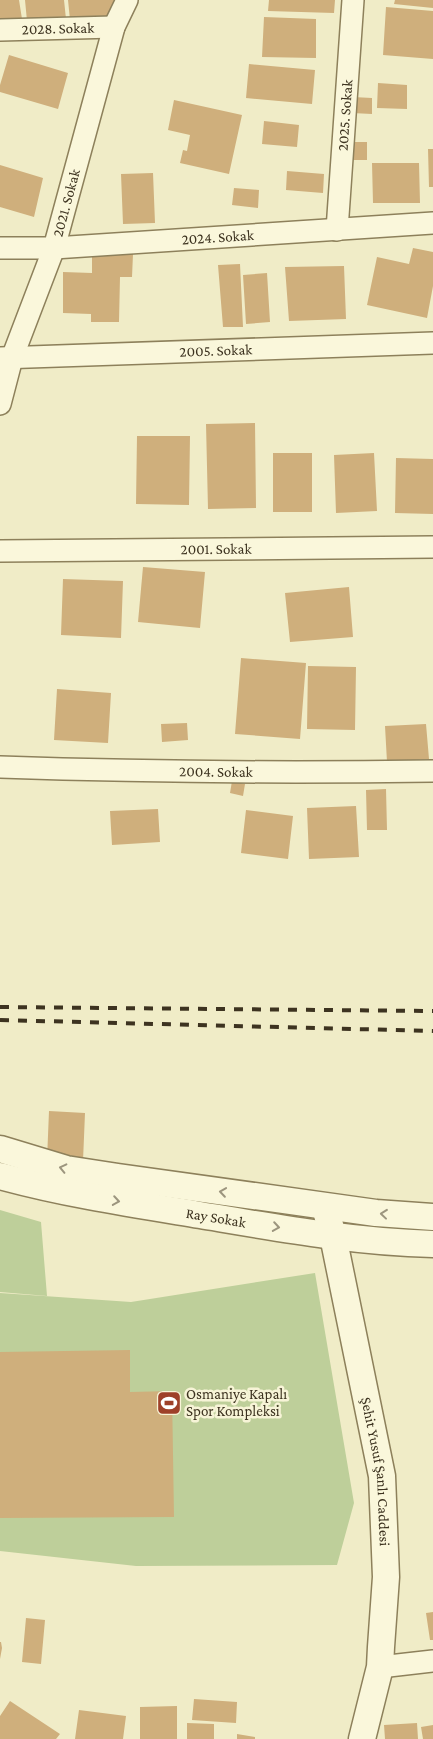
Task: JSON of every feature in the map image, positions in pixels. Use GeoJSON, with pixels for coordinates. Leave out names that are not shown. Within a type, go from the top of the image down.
{"type":"FeatureCollection","features":[{"type":"Feature","properties":{"kind":"street","name":"2021. Sokak"},"geometry":{"type":"LineString","coordinates":[[0,404],[6,358],[54,248],[114,27],[127,0]]}},
{"type":"Feature","properties":{"kind":"street","name":"2025. Sokak"},"geometry":{"type":"LineString","coordinates":[[337,230],[353,0]]}},
{"type":"Feature","properties":{"kind":"street","name":"2028. Sokak"},"geometry":{"type":"LineString","coordinates":[[0,30],[114,27]]}},
{"type":"Feature","properties":{"kind":"street","name":"2024. Sokak"},"geometry":{"type":"LineString","coordinates":[[0,248],[54,248],[433,223]]}},
{"type":"Feature","properties":{"kind":"street","name":"2005. Sokak"},"geometry":{"type":"LineString","coordinates":[[6,358],[433,343]]}},
{"type":"Feature","properties":{"kind":"street","name":"2001. Sokak"},"geometry":{"type":"LineString","coordinates":[[0,551],[433,547]]}},
{"type":"Feature","properties":{"kind":"street","name":"2004. Sokak"},"geometry":{"type":"LineString","coordinates":[[0,767],[84,770],[433,771]]}},
{"type":"Feature","properties":{"kind":"street"},"geometry":{"type":"LineString","coordinates":[[0,1149],[66,1169],[325,1206],[410,1217],[433,1217]]}},
{"type":"Feature","properties":{"kind":"street","name":"Ray Sokak"},"geometry":{"type":"LineString","coordinates":[[0,1176],[66,1193],[332,1236],[393,1243],[433,1244]]}},
{"type":"Feature","properties":{"kind":"street","name":"Şehit Yusuf Şanlı Caddesi"},"geometry":{"type":"LineString","coordinates":[[325,1206],[382,1476],[386,1577],[380,1666],[362,1739]]}},
{"type":"Feature","properties":{"kind":"street"},"geometry":{"type":"LineString","coordinates":[[380,1666],[433,1661]]}},
{"type":"Feature","properties":{"kind":"green space"},"geometry":{"type":"Polygon","coordinates":[[[0,1210],[41,1222],[47,1296],[0,1292],[0,1210]]]}},
{"type":"Feature","properties":{"kind":"green space","name":"Osmaniye Kapalı Spor Kompleksi"},"geometry":{"type":"Polygon","coordinates":[[[315,1273],[354,1503],[337,1565],[136,1566],[0,1551],[0,1293],[131,1302],[315,1273]]]}},
{"type":"Feature","properties":{"kind":"building"},"geometry":{"type":"Polygon","coordinates":[[[0,0],[19,0],[22,19],[0,21],[0,0]]]}},
{"type":"Feature","properties":{"kind":"building"},"geometry":{"type":"Polygon","coordinates":[[[25,0],[64,0],[66,19],[27,21],[25,0]]]}},
{"type":"Feature","properties":{"kind":"building"},"geometry":{"type":"Polygon","coordinates":[[[68,0],[116,0],[114,16],[70,20],[68,0]]]}},
{"type":"Feature","properties":{"kind":"building"},"geometry":{"type":"Polygon","coordinates":[[[269,0],[335,0],[334,13],[268,11],[269,0]]]}},
{"type":"Feature","properties":{"kind":"building"},"geometry":{"type":"Polygon","coordinates":[[[395,0],[433,0],[433,8],[394,4],[395,0]]]}},
{"type":"Feature","properties":{"kind":"building"},"geometry":{"type":"Polygon","coordinates":[[[386,7],[433,11],[433,59],[383,55],[386,7]]]}},
{"type":"Feature","properties":{"kind":"building"},"geometry":{"type":"Polygon","coordinates":[[[264,17],[316,19],[316,58],[262,57],[264,17]]]}},
{"type":"Feature","properties":{"kind":"building"},"geometry":{"type":"Polygon","coordinates":[[[9,55],[68,73],[58,109],[0,92],[0,85],[9,55]]]}},
{"type":"Feature","properties":{"kind":"building"},"geometry":{"type":"Polygon","coordinates":[[[249,64],[315,70],[312,104],[246,98],[249,64]]]}},
{"type":"Feature","properties":{"kind":"building"},"geometry":{"type":"Polygon","coordinates":[[[378,83],[407,85],[407,109],[377,108],[378,83]]]}},
{"type":"Feature","properties":{"kind":"building"},"geometry":{"type":"Polygon","coordinates":[[[353,97],[372,98],[372,114],[352,113],[353,97]]]}},
{"type":"Feature","properties":{"kind":"building"},"geometry":{"type":"Polygon","coordinates":[[[174,100],[242,115],[229,174],[180,163],[183,150],[187,151],[190,135],[168,130],[174,100]]]}},
{"type":"Feature","properties":{"kind":"building"},"geometry":{"type":"Polygon","coordinates":[[[264,121],[299,125],[297,147],[262,144],[264,121]]]}},
{"type":"Feature","properties":{"kind":"building"},"geometry":{"type":"Polygon","coordinates":[[[352,142],[367,142],[367,160],[352,160],[352,142]]]}},
{"type":"Feature","properties":{"kind":"building"},"geometry":{"type":"Polygon","coordinates":[[[428,149],[433,149],[433,187],[429,187],[428,149]]]}},
{"type":"Feature","properties":{"kind":"building"},"geometry":{"type":"Polygon","coordinates":[[[372,163],[419,163],[420,203],[373,203],[372,163]]]}},
{"type":"Feature","properties":{"kind":"building"},"geometry":{"type":"Polygon","coordinates":[[[0,165],[43,178],[34,217],[0,207],[0,165]]]}},
{"type":"Feature","properties":{"kind":"building"},"geometry":{"type":"Polygon","coordinates":[[[287,171],[324,174],[323,193],[286,190],[287,171]]]}},
{"type":"Feature","properties":{"kind":"building"},"geometry":{"type":"Polygon","coordinates":[[[153,173],[155,223],[123,224],[121,174],[153,173]]]}},
{"type":"Feature","properties":{"kind":"building"},"geometry":{"type":"Polygon","coordinates":[[[234,188],[259,190],[258,208],[232,205],[234,188]]]}},
{"type":"Feature","properties":{"kind":"building"},"geometry":{"type":"Polygon","coordinates":[[[413,248],[433,252],[433,286],[427,318],[367,305],[377,257],[409,264],[413,248]]]}},
{"type":"Feature","properties":{"kind":"building"},"geometry":{"type":"Polygon","coordinates":[[[92,253],[133,254],[132,277],[120,277],[119,322],[91,322],[91,314],[63,313],[63,272],[92,273],[92,253]]]}},
{"type":"Feature","properties":{"kind":"building"},"geometry":{"type":"Polygon","coordinates":[[[240,264],[243,327],[223,327],[218,265],[240,264]]]}},
{"type":"Feature","properties":{"kind":"building"},"geometry":{"type":"Polygon","coordinates":[[[344,266],[346,319],[289,321],[285,267],[344,266]]]}},
{"type":"Feature","properties":{"kind":"building"},"geometry":{"type":"Polygon","coordinates":[[[267,273],[270,322],[246,324],[243,275],[267,273]]]}},
{"type":"Feature","properties":{"kind":"building"},"geometry":{"type":"Polygon","coordinates":[[[255,423],[256,508],[208,509],[206,424],[255,423]]]}},
{"type":"Feature","properties":{"kind":"building"},"geometry":{"type":"Polygon","coordinates":[[[137,436],[190,436],[189,505],[136,504],[137,436]]]}},
{"type":"Feature","properties":{"kind":"building"},"geometry":{"type":"Polygon","coordinates":[[[273,453],[312,453],[312,512],[273,512],[273,453]]]}},
{"type":"Feature","properties":{"kind":"building"},"geometry":{"type":"Polygon","coordinates":[[[374,453],[377,511],[336,513],[334,455],[374,453]]]}},
{"type":"Feature","properties":{"kind":"building"},"geometry":{"type":"Polygon","coordinates":[[[396,458],[433,459],[433,514],[395,513],[396,458]]]}},
{"type":"Feature","properties":{"kind":"building"},"geometry":{"type":"Polygon","coordinates":[[[143,567],[205,572],[200,628],[138,622],[143,567]]]}},
{"type":"Feature","properties":{"kind":"building"},"geometry":{"type":"Polygon","coordinates":[[[63,579],[123,581],[121,638],[61,635],[63,579]]]}},
{"type":"Feature","properties":{"kind":"building"},"geometry":{"type":"Polygon","coordinates":[[[349,587],[353,637],[290,642],[285,593],[349,587]]]}},
{"type":"Feature","properties":{"kind":"building"},"geometry":{"type":"Polygon","coordinates":[[[241,658],[306,663],[300,739],[235,734],[241,658]]]}},
{"type":"Feature","properties":{"kind":"building"},"geometry":{"type":"Polygon","coordinates":[[[308,666],[356,667],[355,730],[307,729],[308,666]]]}},
{"type":"Feature","properties":{"kind":"building"},"geometry":{"type":"Polygon","coordinates":[[[57,689],[111,693],[108,743],[54,740],[57,689]]]}},
{"type":"Feature","properties":{"kind":"building"},"geometry":{"type":"Polygon","coordinates":[[[187,723],[188,740],[162,742],[161,724],[187,723]]]}},
{"type":"Feature","properties":{"kind":"building"},"geometry":{"type":"Polygon","coordinates":[[[426,724],[429,759],[387,762],[385,726],[426,724]]]}},
{"type":"Feature","properties":{"kind":"building"},"geometry":{"type":"Polygon","coordinates":[[[232,781],[245,784],[243,796],[230,793],[232,781]]]}},
{"type":"Feature","properties":{"kind":"building"},"geometry":{"type":"Polygon","coordinates":[[[386,789],[387,830],[367,830],[366,790],[386,789]]]}},
{"type":"Feature","properties":{"kind":"building"},"geometry":{"type":"Polygon","coordinates":[[[356,806],[359,857],[309,859],[307,808],[356,806]]]}},
{"type":"Feature","properties":{"kind":"building"},"geometry":{"type":"Polygon","coordinates":[[[158,809],[160,842],[112,845],[110,811],[158,809]]]}},
{"type":"Feature","properties":{"kind":"building"},"geometry":{"type":"Polygon","coordinates":[[[246,810],[293,816],[288,859],[241,853],[246,810]]]}},
{"type":"Feature","properties":{"kind":"building"},"geometry":{"type":"Polygon","coordinates":[[[49,1111],[85,1113],[83,1161],[47,1160],[49,1111]]]}},
{"type":"Feature","properties":{"kind":"building"},"geometry":{"type":"Polygon","coordinates":[[[130,1350],[130,1392],[172,1391],[174,1517],[0,1518],[0,1352],[130,1350]]]}},
{"type":"Feature","properties":{"kind":"building"},"geometry":{"type":"Polygon","coordinates":[[[433,1612],[433,1640],[430,1640],[426,1613],[433,1612]]]}},
{"type":"Feature","properties":{"kind":"building"},"geometry":{"type":"Polygon","coordinates":[[[26,1618],[45,1620],[41,1664],[22,1662],[26,1618]]]}},
{"type":"Feature","properties":{"kind":"building"},"geometry":{"type":"Polygon","coordinates":[[[0,1642],[2,1648],[0,1659],[0,1642]]]}},
{"type":"Feature","properties":{"kind":"building"},"geometry":{"type":"Polygon","coordinates":[[[194,1699],[237,1702],[236,1723],[192,1720],[194,1699]]]}},
{"type":"Feature","properties":{"kind":"building"},"geometry":{"type":"Polygon","coordinates":[[[10,1701],[60,1734],[56,1739],[0,1739],[0,1716],[10,1701]]]}},
{"type":"Feature","properties":{"kind":"building"},"geometry":{"type":"Polygon","coordinates":[[[177,1706],[177,1739],[140,1739],[140,1707],[177,1706]]]}},
{"type":"Feature","properties":{"kind":"building"},"geometry":{"type":"Polygon","coordinates":[[[79,1710],[126,1716],[123,1739],[75,1739],[79,1710]]]}},
{"type":"Feature","properties":{"kind":"building"},"geometry":{"type":"Polygon","coordinates":[[[187,1723],[214,1724],[214,1739],[187,1739],[187,1723]]]}},
{"type":"Feature","properties":{"kind":"building"},"geometry":{"type":"Polygon","coordinates":[[[417,1723],[418,1739],[385,1739],[384,1725],[417,1723]]]}},
{"type":"Feature","properties":{"kind":"building"},"geometry":{"type":"Polygon","coordinates":[[[433,1725],[433,1739],[423,1739],[421,1727],[433,1725]]]}},
{"type":"Feature","properties":{"kind":"building"},"geometry":{"type":"Polygon","coordinates":[[[237,1734],[255,1737],[255,1739],[237,1739],[237,1734]]]}},
{"type":"Feature","properties":{"kind":"railway"},"geometry":{"type":"LineString","coordinates":[[0,1007],[433,1011]]}},
{"type":"Feature","properties":{"kind":"railway"},"geometry":{"type":"LineString","coordinates":[[0,1020],[433,1031]]}},
{"type":"Feature","properties":{"kind":"place","name":"Osmaniye Kapalı Spor Kompleksi"},"geometry":{"type":"Point","coordinates":[169,1403]}}]}
